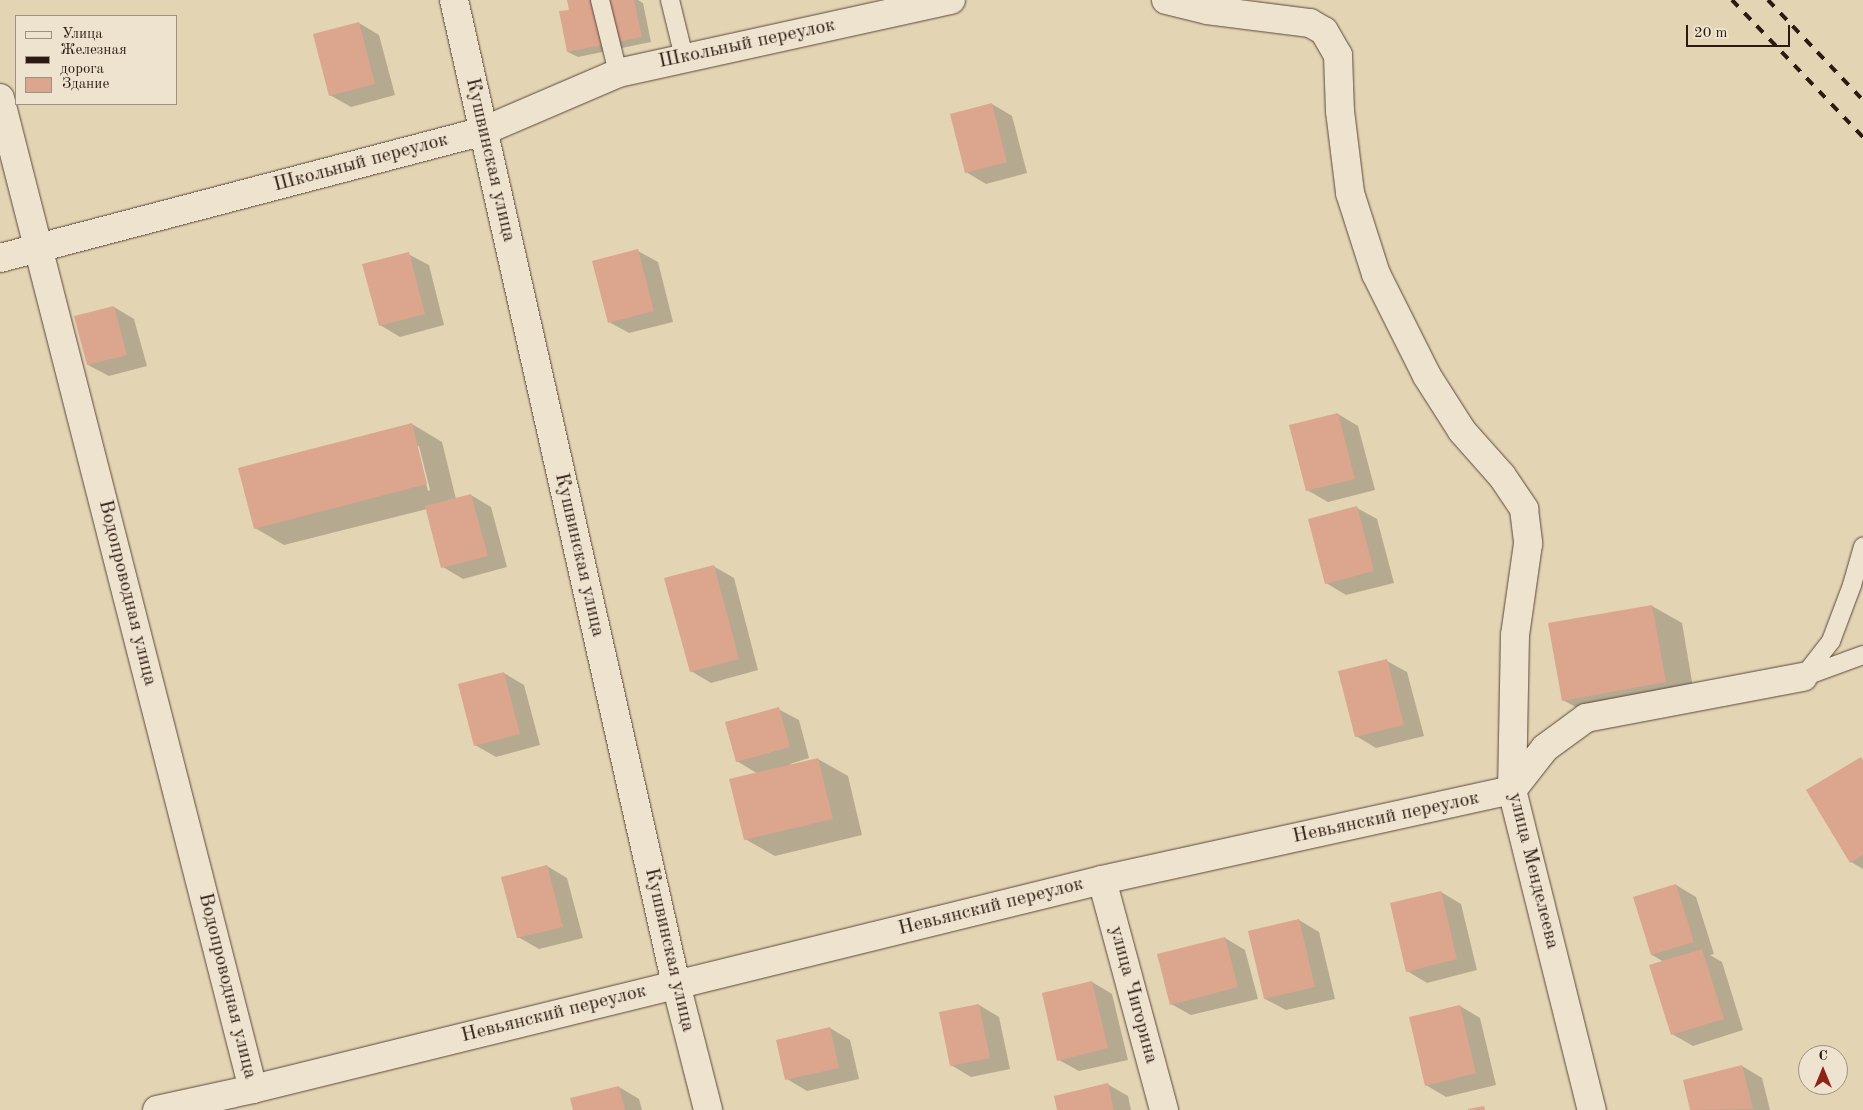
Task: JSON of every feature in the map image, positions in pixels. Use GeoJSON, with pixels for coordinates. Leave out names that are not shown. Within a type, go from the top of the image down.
{"type":"FeatureCollection","features":[{"type":"Feature","properties":{"kind":"street","name":"Кушвинская улица"},"geometry":{"type":"LineString","coordinates":[[454,0],[676,984],[708,1110]]}},
{"type":"Feature","properties":{"kind":"street","name":"Школьный переулок"},"geometry":{"type":"LineString","coordinates":[[0,258],[483,131],[618,73],[951,0]]}},
{"type":"Feature","properties":{"kind":"street","name":"улица Менделеева"},"geometry":{"type":"LineString","coordinates":[[1166,0],[1207,10],[1310,24],[1324,31],[1338,55],[1340,111],[1350,193],[1376,274],[1427,376],[1462,431],[1502,476],[1524,508],[1528,544],[1515,635],[1512,790],[1592,1110]]}},
{"type":"Feature","properties":{"kind":"street","name":"Водопроводная улица"},"geometry":{"type":"LineString","coordinates":[[0,98],[253,1089]]}},
{"type":"Feature","properties":{"kind":"street"},"geometry":{"type":"LineString","coordinates":[[1512,790],[1545,748],[1586,718],[1803,677]]}},
{"type":"Feature","properties":{"kind":"street","name":"Невьянский переулок"},"geometry":{"type":"LineString","coordinates":[[157,1110],[253,1089],[1102,880],[1512,790]]}},
{"type":"Feature","properties":{"kind":"street","name":"улица Чигорина"},"geometry":{"type":"LineString","coordinates":[[1102,880],[1164,1110]]}},
{"type":"Feature","properties":{"kind":"lane"},"geometry":{"type":"LineString","coordinates":[[600,0],[618,73]]}},
{"type":"Feature","properties":{"kind":"lane"},"geometry":{"type":"LineString","coordinates":[[670,0],[684,57]]}},
{"type":"Feature","properties":{"kind":"lane"},"geometry":{"type":"LineString","coordinates":[[1803,677],[1831,641],[1852,585],[1863,547]]}},
{"type":"Feature","properties":{"kind":"lane"},"geometry":{"type":"LineString","coordinates":[[1803,677],[1863,655]]}},
{"type":"Feature","properties":{"kind":"building"},"geometry":{"type":"Polygon","coordinates":[[[567,0],[634,0],[642,37],[567,52],[559,11],[569,10],[567,0]]]}},
{"type":"Feature","properties":{"kind":"building"},"geometry":{"type":"Polygon","coordinates":[[[359,22],[375,84],[329,96],[313,34],[359,22]]]}},
{"type":"Feature","properties":{"kind":"building"},"geometry":{"type":"Polygon","coordinates":[[[992,103],[1007,162],[965,173],[950,114],[992,103]]]}},
{"type":"Feature","properties":{"kind":"building"},"geometry":{"type":"Polygon","coordinates":[[[638,249],[654,311],[608,323],[592,261],[638,249]]]}},
{"type":"Feature","properties":{"kind":"building"},"geometry":{"type":"Polygon","coordinates":[[[409,252],[425,314],[379,326],[362,264],[409,252]]]}},
{"type":"Feature","properties":{"kind":"building"},"geometry":{"type":"Polygon","coordinates":[[[114,306],[127,355],[87,365],[74,316],[114,306]]]}},
{"type":"Feature","properties":{"kind":"building"},"geometry":{"type":"Polygon","coordinates":[[[1338,413],[1355,479],[1306,491],[1289,425],[1338,413]]]}},
{"type":"Feature","properties":{"kind":"building"},"geometry":{"type":"Polygon","coordinates":[[[412,423],[427,484],[254,529],[238,468],[412,423]]]}},
{"type":"Feature","properties":{"kind":"building"},"geometry":{"type":"Polygon","coordinates":[[[471,494],[488,556],[441,568],[425,506],[471,494]]]}},
{"type":"Feature","properties":{"kind":"building"},"geometry":{"type":"Polygon","coordinates":[[[1357,506],[1374,571],[1325,584],[1308,519],[1357,506]]]}},
{"type":"Feature","properties":{"kind":"building"},"geometry":{"type":"Polygon","coordinates":[[[714,565],[739,659],[690,672],[664,578],[714,565]]]}},
{"type":"Feature","properties":{"kind":"building"},"geometry":{"type":"Polygon","coordinates":[[[1652,605],[1666,682],[1562,701],[1548,623],[1652,605]]]}},
{"type":"Feature","properties":{"kind":"building"},"geometry":{"type":"Polygon","coordinates":[[[1387,659],[1404,725],[1355,737],[1338,671],[1387,659]]]}},
{"type":"Feature","properties":{"kind":"building"},"geometry":{"type":"Polygon","coordinates":[[[504,672],[520,734],[474,746],[458,684],[504,672]]]}},
{"type":"Feature","properties":{"kind":"building"},"geometry":{"type":"Polygon","coordinates":[[[779,707],[790,747],[736,762],[725,722],[779,707]]]}},
{"type":"Feature","properties":{"kind":"building"},"geometry":{"type":"Polygon","coordinates":[[[1861,757],[1863,761],[1863,855],[1850,863],[1806,790],[1861,757]]]}},
{"type":"Feature","properties":{"kind":"building"},"geometry":{"type":"Polygon","coordinates":[[[818,758],[833,819],[744,840],[729,779],[818,758]]]}},
{"type":"Feature","properties":{"kind":"building"},"geometry":{"type":"Polygon","coordinates":[[[547,865],[563,927],[517,938],[501,877],[547,865]]]}},
{"type":"Feature","properties":{"kind":"building"},"geometry":{"type":"Polygon","coordinates":[[[1676,884],[1694,942],[1651,955],[1633,897],[1676,884]]]}},
{"type":"Feature","properties":{"kind":"building"},"geometry":{"type":"Polygon","coordinates":[[[1441,891],[1457,959],[1406,972],[1390,903],[1441,891]]]}},
{"type":"Feature","properties":{"kind":"building"},"geometry":{"type":"Polygon","coordinates":[[[1299,919],[1315,987],[1264,999],[1248,931],[1299,919]]]}},
{"type":"Feature","properties":{"kind":"building"},"geometry":{"type":"Polygon","coordinates":[[[1225,937],[1238,987],[1170,1005],[1157,954],[1225,937]]]}},
{"type":"Feature","properties":{"kind":"building"},"geometry":{"type":"Polygon","coordinates":[[[1702,949],[1724,1019],[1671,1035],[1649,965],[1702,949]]]}},
{"type":"Feature","properties":{"kind":"building"},"geometry":{"type":"Polygon","coordinates":[[[1092,981],[1108,1048],[1057,1061],[1042,993],[1092,981]]]}},
{"type":"Feature","properties":{"kind":"building"},"geometry":{"type":"Polygon","coordinates":[[[979,1004],[990,1058],[950,1066],[939,1012],[979,1004]]]}},
{"type":"Feature","properties":{"kind":"building"},"geometry":{"type":"Polygon","coordinates":[[[1460,1005],[1476,1073],[1425,1086],[1409,1017],[1460,1005]]]}},
{"type":"Feature","properties":{"kind":"building"},"geometry":{"type":"Polygon","coordinates":[[[830,1027],[839,1068],[785,1080],[776,1040],[830,1027]]]}},
{"type":"Feature","properties":{"kind":"building"},"geometry":{"type":"Polygon","coordinates":[[[1742,1065],[1753,1109],[1690,1110],[1683,1080],[1742,1065]]]}},
{"type":"Feature","properties":{"kind":"building"},"geometry":{"type":"Polygon","coordinates":[[[1108,1083],[1114,1110],[1057,1110],[1054,1096],[1108,1083]]]}},
{"type":"Feature","properties":{"kind":"building"},"geometry":{"type":"Polygon","coordinates":[[[619,1086],[625,1110],[573,1110],[570,1098],[619,1086]]]}},
{"type":"Feature","properties":{"kind":"building"},"geometry":{"type":"Polygon","coordinates":[[[1484,1106],[1485,1110],[1468,1110],[1468,1109],[1484,1106]]]}},
{"type":"Feature","properties":{"kind":"railway"},"geometry":{"type":"LineString","coordinates":[[1732,0],[1863,137]]}},
{"type":"Feature","properties":{"kind":"railway"},"geometry":{"type":"LineString","coordinates":[[1768,0],[1863,100]]}}]}
